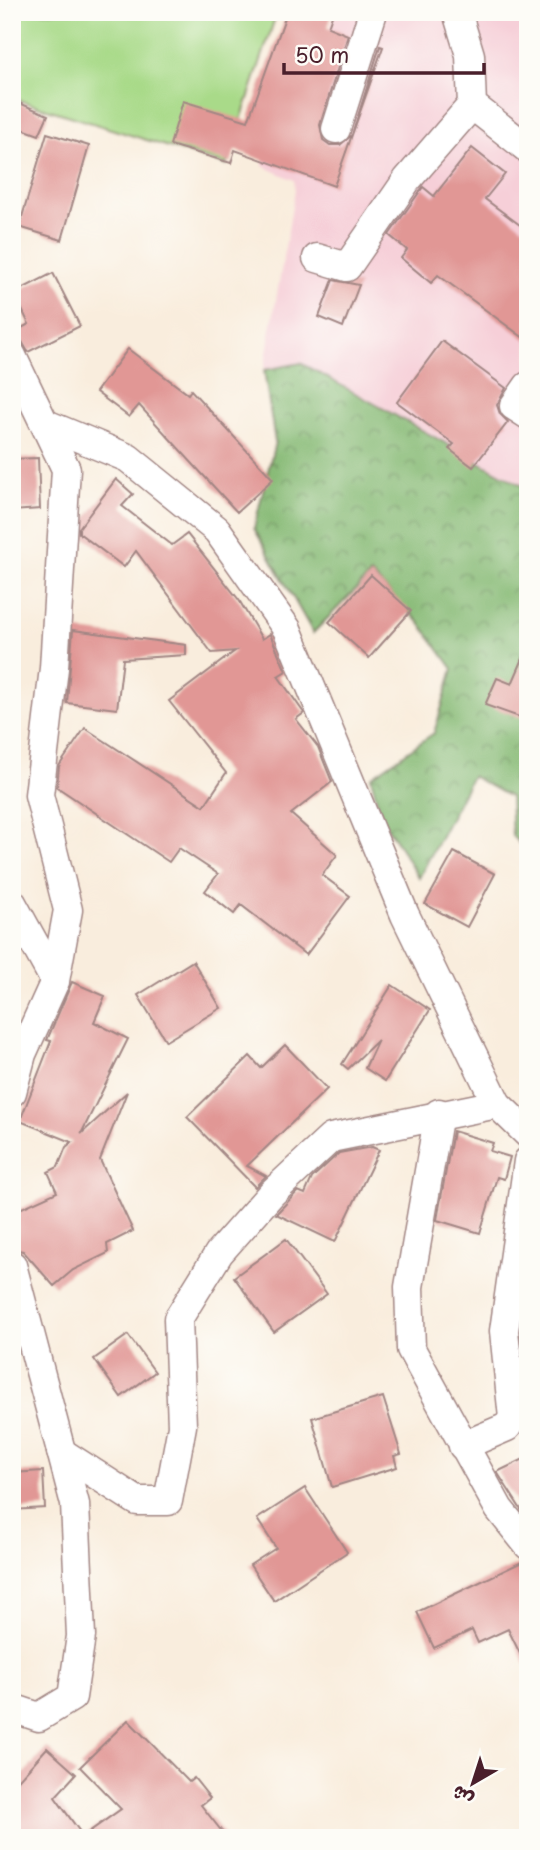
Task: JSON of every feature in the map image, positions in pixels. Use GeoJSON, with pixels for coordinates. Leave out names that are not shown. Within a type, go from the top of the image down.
{"type":"FeatureCollection","features":[{"type":"Feature","properties":{"kind":"street"},"geometry":{"type":"LineString","coordinates":[[336,129],[373,12]]}},
{"type":"Feature","properties":{"kind":"street"},"geometry":{"type":"LineString","coordinates":[[317,258],[348,267],[407,180],[472,105],[470,55],[457,12]]}},
{"type":"Feature","properties":{"kind":"street"},"geometry":{"type":"LineString","coordinates":[[472,105],[528,149]]}},
{"type":"Feature","properties":{"kind":"street"},"geometry":{"type":"LineString","coordinates":[[12,355],[66,469],[54,668],[39,795],[68,910],[55,981],[22,1054],[12,1092]]}},
{"type":"Feature","properties":{"kind":"street"},"geometry":{"type":"LineString","coordinates":[[528,386],[514,406],[528,415]]}},
{"type":"Feature","properties":{"kind":"street"},"geometry":{"type":"LineString","coordinates":[[46,424],[128,458],[217,530],[287,629],[405,915],[497,1104],[528,1134]]}},
{"type":"Feature","properties":{"kind":"street"},"geometry":{"type":"LineString","coordinates":[[12,903],[55,981]]}},
{"type":"Feature","properties":{"kind":"street"},"geometry":{"type":"LineString","coordinates":[[61,1452],[137,1501],[168,1501],[182,1426],[178,1319],[219,1253],[272,1193],[331,1138],[439,1113],[497,1104]]}},
{"type":"Feature","properties":{"kind":"street"},"geometry":{"type":"LineString","coordinates":[[439,1113],[409,1287],[411,1349],[499,1509],[528,1545]]}},
{"type":"Feature","properties":{"kind":"street"},"geometry":{"type":"LineString","coordinates":[[463,1446],[507,1427],[513,1418],[504,1331],[528,1161]]}},
{"type":"Feature","properties":{"kind":"street"},"geometry":{"type":"LineString","coordinates":[[12,1265],[75,1504],[81,1636],[72,1697],[40,1717],[12,1708]]}},
{"type":"Feature","properties":{"kind":"shaded area"},"geometry":{"type":"Polygon","coordinates":[[[335,12],[528,12],[528,489],[301,363],[264,370],[295,190],[294,180],[263,166],[263,115],[298,122],[335,12]]]}},
{"type":"Feature","properties":{"kind":"green space"},"geometry":{"type":"Polygon","coordinates":[[[12,12],[277,12],[226,165],[12,98],[12,12]]]}},
{"type":"Feature","properties":{"kind":"green space"},"geometry":{"type":"Polygon","coordinates":[[[301,363],[528,489],[528,852],[512,836],[510,797],[472,776],[419,878],[381,817],[371,777],[434,733],[453,669],[419,622],[371,574],[313,633],[254,528],[275,442],[264,370],[301,363]]]}},
{"type":"Feature","properties":{"kind":"building"},"geometry":{"type":"Polygon","coordinates":[[[287,12],[333,12],[328,27],[348,35],[320,125],[323,140],[330,145],[340,145],[352,135],[334,186],[235,150],[231,163],[170,145],[183,101],[248,121],[287,12]]]}},
{"type":"Feature","properties":{"kind":"building"},"geometry":{"type":"Polygon","coordinates":[[[380,46],[383,47],[352,134],[380,46]]]}},
{"type":"Feature","properties":{"kind":"building"},"geometry":{"type":"Polygon","coordinates":[[[12,100],[48,115],[39,135],[12,125],[12,100]]]}},
{"type":"Feature","properties":{"kind":"building"},"geometry":{"type":"Polygon","coordinates":[[[47,133],[89,146],[62,240],[19,227],[47,133]]]}},
{"type":"Feature","properties":{"kind":"building"},"geometry":{"type":"Polygon","coordinates":[[[472,148],[505,174],[485,199],[528,231],[528,341],[438,275],[431,283],[401,258],[407,250],[389,235],[423,187],[434,196],[472,148]]]}},
{"type":"Feature","properties":{"kind":"building"},"geometry":{"type":"Polygon","coordinates":[[[53,273],[80,326],[28,352],[16,331],[29,324],[14,293],[53,273]]]}},
{"type":"Feature","properties":{"kind":"building"},"geometry":{"type":"Polygon","coordinates":[[[333,280],[359,285],[343,327],[319,317],[333,280]]]}},
{"type":"Feature","properties":{"kind":"building"},"geometry":{"type":"Polygon","coordinates":[[[442,341],[506,388],[497,405],[500,414],[508,422],[473,467],[449,449],[454,444],[397,402],[442,341]]]}},
{"type":"Feature","properties":{"kind":"building"},"geometry":{"type":"Polygon","coordinates":[[[128,349],[188,394],[191,390],[273,479],[237,512],[139,405],[129,417],[96,392],[128,349]]]}},
{"type":"Feature","properties":{"kind":"building"},"geometry":{"type":"Polygon","coordinates":[[[38,458],[40,509],[12,511],[12,459],[38,458]]]}},
{"type":"Feature","properties":{"kind":"building"},"geometry":{"type":"Polygon","coordinates":[[[116,479],[133,494],[122,506],[172,545],[187,534],[239,600],[262,639],[270,634],[286,671],[278,676],[304,713],[296,719],[318,747],[332,782],[291,814],[337,855],[322,875],[350,896],[306,955],[241,905],[234,914],[205,891],[218,874],[179,848],[169,862],[57,787],[59,766],[85,728],[204,806],[226,773],[169,701],[235,651],[212,653],[136,551],[124,567],[79,533],[79,528],[116,479]]]}},
{"type":"Feature","properties":{"kind":"building"},"geometry":{"type":"Polygon","coordinates":[[[371,575],[411,611],[369,658],[329,622],[371,575]]]}},
{"type":"Feature","properties":{"kind":"building"},"geometry":{"type":"Polygon","coordinates":[[[73,630],[186,645],[186,655],[123,659],[117,709],[67,703],[73,630]]]}},
{"type":"Feature","properties":{"kind":"building"},"geometry":{"type":"Polygon","coordinates":[[[528,647],[528,720],[485,705],[497,678],[512,684],[528,647]]]}},
{"type":"Feature","properties":{"kind":"building"},"geometry":{"type":"Polygon","coordinates":[[[454,852],[495,874],[467,927],[425,904],[454,852]]]}},
{"type":"Feature","properties":{"kind":"building"},"geometry":{"type":"Polygon","coordinates":[[[193,961],[221,1008],[166,1041],[138,995],[193,961]]]}},
{"type":"Feature","properties":{"kind":"building"},"geometry":{"type":"Polygon","coordinates":[[[72,982],[105,996],[94,1022],[128,1039],[81,1134],[127,1092],[100,1160],[133,1231],[107,1244],[108,1253],[73,1270],[54,1286],[23,1251],[18,1250],[15,1211],[57,1192],[48,1172],[58,1167],[66,1147],[72,1142],[20,1121],[51,1041],[47,1040],[72,982]]]}},
{"type":"Feature","properties":{"kind":"building"},"geometry":{"type":"Polygon","coordinates":[[[392,985],[430,1010],[385,1081],[365,1068],[378,1040],[348,1069],[342,1064],[392,985]]]}},
{"type":"Feature","properties":{"kind":"building"},"geometry":{"type":"Polygon","coordinates":[[[285,1045],[327,1089],[247,1166],[266,1176],[255,1187],[187,1117],[250,1056],[261,1068],[285,1045]]]}},
{"type":"Feature","properties":{"kind":"building"},"geometry":{"type":"Polygon","coordinates":[[[453,1131],[493,1143],[490,1151],[510,1157],[504,1179],[497,1177],[480,1233],[437,1220],[453,1131]]]}},
{"type":"Feature","properties":{"kind":"building"},"geometry":{"type":"Polygon","coordinates":[[[372,1147],[379,1150],[335,1242],[276,1214],[298,1191],[305,1194],[312,1178],[339,1153],[372,1147]]]}},
{"type":"Feature","properties":{"kind":"building"},"geometry":{"type":"Polygon","coordinates":[[[286,1239],[327,1294],[274,1332],[234,1277],[286,1239]]]}},
{"type":"Feature","properties":{"kind":"building"},"geometry":{"type":"Polygon","coordinates":[[[527,1286],[528,1347],[522,1346],[521,1331],[527,1286]]]}},
{"type":"Feature","properties":{"kind":"building"},"geometry":{"type":"Polygon","coordinates":[[[128,1335],[155,1372],[121,1397],[94,1359],[128,1335]]]}},
{"type":"Feature","properties":{"kind":"building"},"geometry":{"type":"Polygon","coordinates":[[[383,1397],[401,1454],[394,1456],[397,1467],[332,1487],[312,1418],[383,1397]]]}},
{"type":"Feature","properties":{"kind":"building"},"geometry":{"type":"Polygon","coordinates":[[[528,1457],[528,1509],[522,1511],[497,1472],[528,1457]]]}},
{"type":"Feature","properties":{"kind":"building"},"geometry":{"type":"Polygon","coordinates":[[[43,1471],[45,1508],[12,1510],[12,1473],[43,1471]]]}},
{"type":"Feature","properties":{"kind":"building"},"geometry":{"type":"Polygon","coordinates":[[[305,1488],[347,1552],[274,1601],[250,1565],[276,1548],[257,1519],[305,1488]]]}},
{"type":"Feature","properties":{"kind":"building"},"geometry":{"type":"Polygon","coordinates":[[[528,1561],[528,1670],[508,1629],[478,1643],[472,1630],[434,1648],[417,1612],[528,1561]]]}},
{"type":"Feature","properties":{"kind":"building"},"geometry":{"type":"Polygon","coordinates":[[[128,1720],[189,1782],[194,1778],[210,1798],[201,1805],[227,1838],[12,1838],[12,1787],[47,1748],[76,1774],[55,1797],[83,1836],[121,1809],[80,1767],[128,1720]]]}}]}
